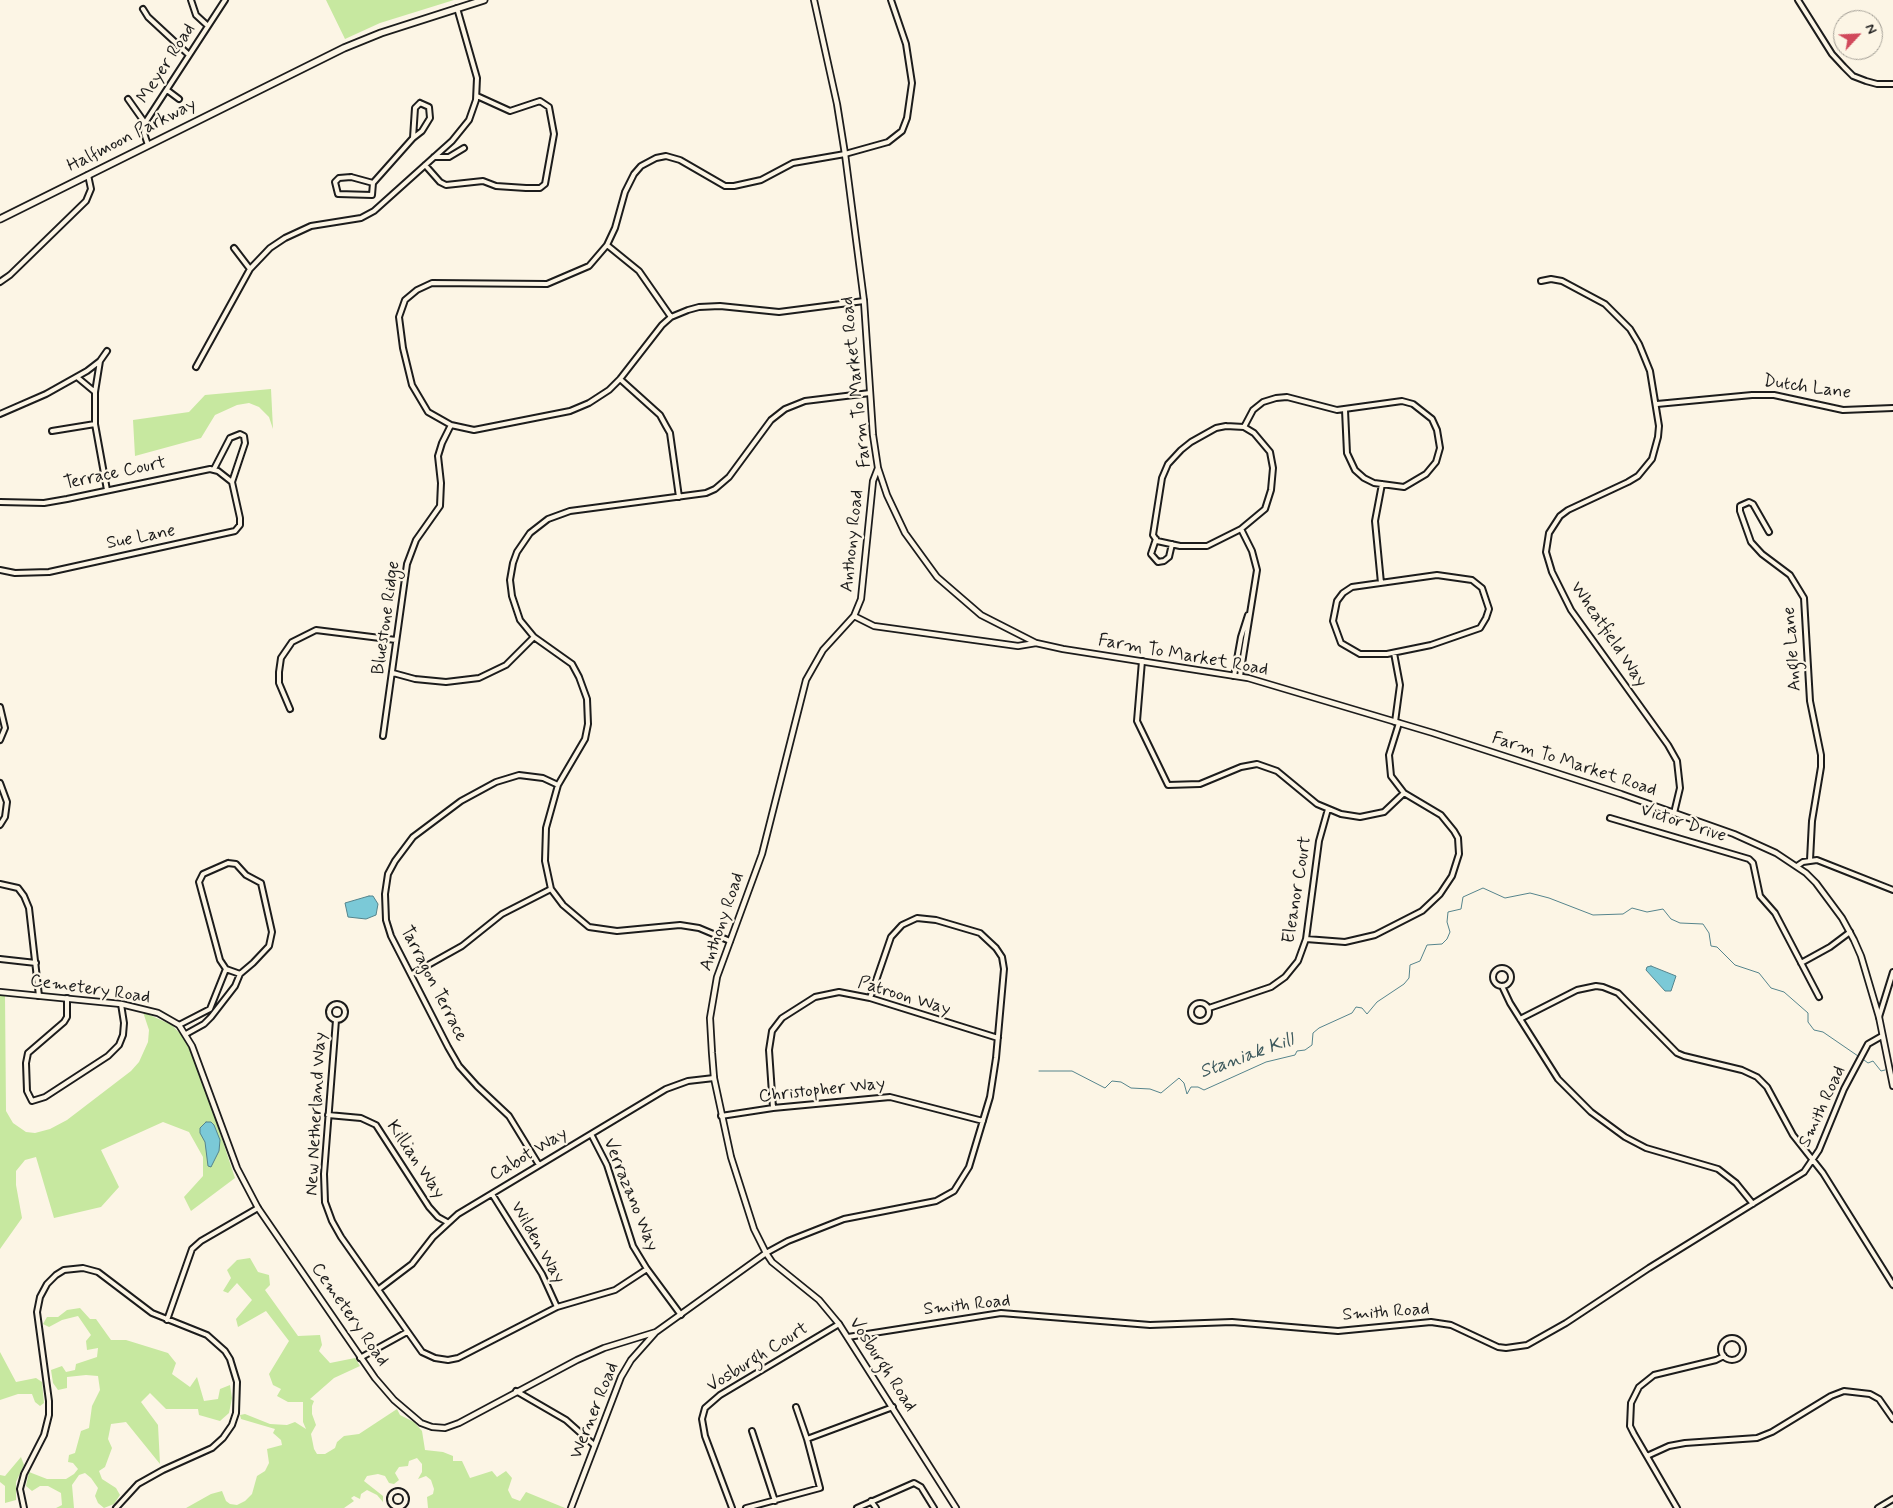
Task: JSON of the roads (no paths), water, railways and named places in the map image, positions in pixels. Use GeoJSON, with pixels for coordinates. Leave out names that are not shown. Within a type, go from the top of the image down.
{"type":"FeatureCollection","features":[{"type":"Feature","properties":{"kind":"main road","name":"Halfmoon Parkway"},"geometry":{"type":"LineString","coordinates":[[0,220],[278,80],[381,33],[484,0]]}},
{"type":"Feature","properties":{"kind":"street"},"geometry":{"type":"LineString","coordinates":[[191,0],[196,15],[208,26]]}},
{"type":"Feature","properties":{"kind":"street","name":"Meyer Road"},"geometry":{"type":"LineString","coordinates":[[148,146],[144,134],[145,123],[225,0]]}},
{"type":"Feature","properties":{"kind":"street","name":"Farm To Market Road"},"geometry":{"type":"LineString","coordinates":[[814,0],[832,78],[845,154],[864,301],[873,435],[878,468],[887,495],[905,533],[937,577],[981,615],[1036,643],[1063,649],[1237,676],[1397,722],[1674,813],[1759,844],[1797,866],[1828,897],[1850,932],[1861,956],[1878,1018],[1893,1086]]}},
{"type":"Feature","properties":{"kind":"street"},"geometry":{"type":"LineString","coordinates":[[864,301],[779,312],[720,306],[699,307],[671,316],[654,333],[620,379],[609,390],[589,404],[570,411],[485,430],[474,430],[451,425],[428,412],[412,385],[399,327],[400,309],[405,300],[417,290],[432,283],[547,284],[589,266],[607,246],[615,228],[630,181],[641,166],[656,158],[666,156],[680,160],[725,186],[734,186],[761,180],[793,163],[879,147],[888,142],[902,131],[907,118],[912,83],[910,65],[891,0]]}},
{"type":"Feature","properties":{"kind":"street"},"geometry":{"type":"LineString","coordinates":[[1798,0],[1832,54],[1853,76],[1877,84],[1893,84]]}},
{"type":"Feature","properties":{"kind":"street"},"geometry":{"type":"LineString","coordinates":[[196,367],[250,269],[270,248],[311,226],[361,218],[374,211],[434,157],[469,120],[477,96],[477,78],[457,8]]}},
{"type":"Feature","properties":{"kind":"street"},"geometry":{"type":"LineString","coordinates":[[143,9],[154,23],[190,55]]}},
{"type":"Feature","properties":{"kind":"street"},"geometry":{"type":"LineString","coordinates":[[167,90],[179,99]]}},
{"type":"Feature","properties":{"kind":"street"},"geometry":{"type":"LineString","coordinates":[[425,165],[440,182],[446,185],[483,181],[496,186],[540,188],[545,184],[554,134],[550,106],[540,101],[510,111],[477,96]]}},
{"type":"Feature","properties":{"kind":"street"},"geometry":{"type":"LineString","coordinates":[[128,98],[145,123]]}},
{"type":"Feature","properties":{"kind":"street"},"geometry":{"type":"LineString","coordinates":[[373,184],[345,177],[339,178],[334,186],[338,194],[372,195],[373,184],[413,138],[422,131],[430,118],[427,104],[420,103],[415,108],[413,138]]}},
{"type":"Feature","properties":{"kind":"street"},"geometry":{"type":"LineString","coordinates":[[434,157],[449,157],[464,148]]}},
{"type":"Feature","properties":{"kind":"street"},"geometry":{"type":"LineString","coordinates":[[0,282],[10,276],[86,200],[91,189],[88,175]]}},
{"type":"Feature","properties":{"kind":"street"},"geometry":{"type":"LineString","coordinates":[[607,246],[640,271],[671,316]]}},
{"type":"Feature","properties":{"kind":"street"},"geometry":{"type":"LineString","coordinates":[[234,248],[250,269]]}},
{"type":"Feature","properties":{"kind":"street","name":"Wheatfield Way"},"geometry":{"type":"LineString","coordinates":[[1541,281],[1551,278],[1574,285],[1605,304],[1630,329],[1646,358],[1657,404],[1658,437],[1652,459],[1646,468],[1628,482],[1568,510],[1560,516],[1549,533],[1546,552],[1552,572],[1571,610],[1668,745],[1677,761],[1680,788],[1674,813]]}},
{"type":"Feature","properties":{"kind":"street"},"geometry":{"type":"LineString","coordinates":[[0,414],[77,377],[100,361],[108,351]]}},
{"type":"Feature","properties":{"kind":"street"},"geometry":{"type":"LineString","coordinates":[[100,361],[95,392],[95,424],[107,490]]}},
{"type":"Feature","properties":{"kind":"street"},"geometry":{"type":"LineString","coordinates":[[77,377],[95,392]]}},
{"type":"Feature","properties":{"kind":"street"},"geometry":{"type":"LineString","coordinates":[[620,379],[660,415],[670,433],[679,497]]}},
{"type":"Feature","properties":{"kind":"street"},"geometry":{"type":"LineString","coordinates":[[730,941],[699,928],[680,925],[617,931],[589,927],[571,913],[551,889],[545,862],[545,842],[549,814],[558,785],[585,739],[588,724],[587,699],[572,664],[534,637],[520,620],[515,609],[510,580],[517,552],[530,533],[548,519],[570,511],[706,493],[722,484],[771,420],[785,409],[805,401],[870,393]]}},
{"type":"Feature","properties":{"kind":"street","name":"Dutch Lane"},"geometry":{"type":"LineString","coordinates":[[1657,404],[1774,395],[1843,410],[1893,408]]}},
{"type":"Feature","properties":{"kind":"street"},"geometry":{"type":"LineString","coordinates":[[1244,427],[1253,410],[1264,402],[1276,398],[1287,397],[1337,410],[1402,401],[1413,404],[1432,419],[1437,430],[1440,448],[1436,462],[1426,474],[1404,487],[1382,484],[1364,478],[1350,462],[1347,453],[1345,410]]}},
{"type":"Feature","properties":{"kind":"street"},"geometry":{"type":"LineString","coordinates":[[52,431],[95,424]]}},
{"type":"Feature","properties":{"kind":"street","name":"Bluestone Ridge"},"geometry":{"type":"LineString","coordinates":[[383,736],[410,551],[440,506],[441,483],[438,456],[451,425]]}},
{"type":"Feature","properties":{"kind":"street"},"geometry":{"type":"LineString","coordinates":[[1244,427],[1262,439],[1270,452],[1272,468],[1271,490],[1265,509],[1241,529],[1207,546],[1172,544],[1156,539],[1153,535],[1162,478],[1174,456],[1191,442],[1216,428],[1244,427]]}},
{"type":"Feature","properties":{"kind":"street"},"geometry":{"type":"LineString","coordinates":[[240,434],[244,436],[245,443],[232,482],[214,469],[230,438],[240,434]]}},
{"type":"Feature","properties":{"kind":"street","name":"Anthony Road"},"geometry":{"type":"LineString","coordinates":[[766,1253],[744,1200],[721,1116],[714,1078],[710,1018],[717,977],[762,854],[806,680],[824,650],[854,616],[862,599],[873,481],[878,468]]}},
{"type":"Feature","properties":{"kind":"street","name":"Terrace Court"},"geometry":{"type":"LineString","coordinates":[[0,502],[44,503],[203,469],[214,469]]}},
{"type":"Feature","properties":{"kind":"street","name":"Sue Lane"},"geometry":{"type":"LineString","coordinates":[[0,570],[15,573],[49,572],[231,532],[238,528],[240,518],[232,482]]}},
{"type":"Feature","properties":{"kind":"street"},"geometry":{"type":"LineString","coordinates":[[1381,583],[1375,521],[1382,484]]}},
{"type":"Feature","properties":{"kind":"street","name":"Angle Lane"},"geometry":{"type":"LineString","coordinates":[[1769,532],[1753,504],[1749,502],[1740,506],[1751,542],[1762,554],[1790,575],[1799,586],[1804,598],[1810,701],[1821,755],[1821,767],[1812,821],[1810,860]]}},
{"type":"Feature","properties":{"kind":"street"},"geometry":{"type":"LineString","coordinates":[[1237,676],[1257,570],[1252,551],[1241,529]]}},
{"type":"Feature","properties":{"kind":"street"},"geometry":{"type":"LineString","coordinates":[[1156,539],[1151,554],[1158,562],[1164,561],[1169,557],[1172,544]]}},
{"type":"Feature","properties":{"kind":"street"},"geometry":{"type":"LineString","coordinates":[[1437,575],[1472,580],[1482,588],[1488,609],[1486,618],[1480,628],[1431,645],[1394,653],[1360,654],[1341,643],[1333,621],[1337,601],[1343,593],[1352,587],[1437,575]]}},
{"type":"Feature","properties":{"kind":"street","name":"Anthony Road"},"geometry":{"type":"LineString","coordinates":[[854,616],[874,626],[1024,647],[1036,643]]}},
{"type":"Feature","properties":{"kind":"street"},"geometry":{"type":"LineString","coordinates":[[290,710],[281,689],[279,672],[281,658],[292,642],[316,630],[348,632],[396,640]]}},
{"type":"Feature","properties":{"kind":"street"},"geometry":{"type":"LineString","coordinates":[[393,673],[416,679],[446,682],[479,678],[506,665],[534,637]]}},
{"type":"Feature","properties":{"kind":"street"},"geometry":{"type":"LineString","coordinates":[[1306,939],[1345,942],[1368,938],[1422,911],[1434,900],[1448,882],[1459,854],[1454,831],[1441,815],[1404,793],[1394,782],[1389,762],[1397,722],[1400,685],[1394,653]]}},
{"type":"Feature","properties":{"kind":"street"},"geometry":{"type":"LineString","coordinates":[[1142,661],[1137,721],[1160,764],[1167,785],[1200,784],[1241,767],[1257,764],[1277,771],[1306,797],[1328,809],[1350,816],[1374,816],[1384,812],[1404,793]]}},
{"type":"Feature","properties":{"kind":"street"},"geometry":{"type":"LineString","coordinates":[[0,707],[5,728],[0,740]]}},
{"type":"Feature","properties":{"kind":"street","name":"Tarragon Terrace"},"geometry":{"type":"LineString","coordinates":[[539,1165],[509,1116],[459,1066],[412,974],[399,954],[386,920],[385,894],[388,874],[401,851],[422,828],[461,801],[506,777],[532,776],[558,785]]}},
{"type":"Feature","properties":{"kind":"street"},"geometry":{"type":"LineString","coordinates":[[0,782],[7,802],[5,817],[0,825]]}},
{"type":"Feature","properties":{"kind":"street","name":"Eleanor Court"},"geometry":{"type":"LineString","coordinates":[[1209,1008],[1264,991],[1279,982],[1298,961],[1306,939],[1319,841],[1328,809]]}},
{"type":"Feature","properties":{"kind":"street","name":"Victor Drive"},"geometry":{"type":"LineString","coordinates":[[1610,818],[1624,820],[1749,859],[1753,863],[1760,896],[1775,913],[1819,997]]}},
{"type":"Feature","properties":{"kind":"street"},"geometry":{"type":"LineString","coordinates":[[1797,866],[1810,860],[1822,862],[1893,890]]}},
{"type":"Feature","properties":{"kind":"street"},"geometry":{"type":"LineString","coordinates":[[186,1034],[204,1024],[211,1017],[235,986],[240,974],[254,964],[269,946],[272,932],[261,883],[233,863],[203,874],[200,882],[220,960],[226,969],[240,974]]}},
{"type":"Feature","properties":{"kind":"street"},"geometry":{"type":"LineString","coordinates":[[18,888],[21,883]]}},
{"type":"Feature","properties":{"kind":"street"},"geometry":{"type":"LineString","coordinates":[[0,884],[18,888],[29,908],[39,996]]}},
{"type":"Feature","properties":{"kind":"street"},"geometry":{"type":"LineString","coordinates":[[412,974],[456,950],[502,914],[551,889]]}},
{"type":"Feature","properties":{"kind":"street"},"geometry":{"type":"LineString","coordinates":[[766,1253],[796,1237],[844,1219],[936,1201],[954,1191],[965,1176],[990,1097],[998,1038],[1004,963],[996,948],[980,933],[925,917],[907,922],[891,937],[870,998]]}},
{"type":"Feature","properties":{"kind":"street"},"geometry":{"type":"LineString","coordinates":[[1801,963],[1830,947],[1850,932]]}},
{"type":"Feature","properties":{"kind":"street"},"geometry":{"type":"LineString","coordinates":[[0,959],[36,963]]}},
{"type":"Feature","properties":{"kind":"street"},"geometry":{"type":"LineString","coordinates":[[1502,986],[1508,984],[1512,979],[1511,973],[1504,967],[1498,968],[1493,976],[1494,982],[1502,986],[1507,999],[1558,1079],[1591,1112],[1625,1137],[1646,1148],[1718,1169],[1736,1183],[1754,1204]]}},
{"type":"Feature","properties":{"kind":"street"},"geometry":{"type":"LineString","coordinates":[[179,1025],[210,1009],[226,969]]}},
{"type":"Feature","properties":{"kind":"street"},"geometry":{"type":"LineString","coordinates":[[1878,1018],[1893,972]]}},
{"type":"Feature","properties":{"kind":"street"},"geometry":{"type":"LineString","coordinates":[[1520,1019],[1584,987],[1602,987],[1618,993],[1677,1053],[1742,1070],[1757,1077],[1767,1087],[1793,1136],[1822,1172],[1893,1286]]}},
{"type":"Feature","properties":{"kind":"street","name":"Cemetery Road"},"geometry":{"type":"LineString","coordinates":[[0,992],[121,1004],[158,1013],[179,1025],[186,1034],[202,1068],[237,1168],[258,1208],[360,1358],[394,1400],[421,1423],[432,1427],[445,1428],[459,1423],[516,1391],[604,1348],[656,1332],[766,1253]]}},
{"type":"Feature","properties":{"kind":"street","name":"Patroon Way"},"geometry":{"type":"LineString","coordinates":[[773,1108],[769,1050],[774,1026],[782,1018],[814,998],[839,992],[870,998],[998,1038]]}},
{"type":"Feature","properties":{"kind":"street"},"geometry":{"type":"LineString","coordinates":[[67,998],[67,1017],[64,1022],[28,1054],[26,1062],[27,1091],[32,1100],[45,1097],[108,1056],[119,1045],[123,1035],[124,1023],[121,1004]]}},
{"type":"Feature","properties":{"kind":"street","name":"New Netherland Way"},"geometry":{"type":"LineString","coordinates":[[336,1020],[343,1018],[346,1014],[344,1006],[337,1003],[332,1005],[329,1012],[336,1020],[328,1115],[324,1202],[341,1237],[419,1349],[427,1355],[448,1360],[458,1358],[557,1308],[615,1290],[646,1269]]}},
{"type":"Feature","properties":{"kind":"street","name":"Eleanor Court"},"geometry":{"type":"LineString","coordinates":[[1203,1003],[1209,1008],[1209,1015],[1204,1021],[1198,1021],[1191,1017],[1191,1009],[1196,1004],[1203,1003]]}},
{"type":"Feature","properties":{"kind":"street","name":"Smith Road"},"geometry":{"type":"LineString","coordinates":[[848,1336],[1002,1313],[1150,1325],[1232,1322],[1338,1331],[1431,1322],[1451,1325],[1498,1347],[1527,1345],[1566,1323],[1648,1268],[1754,1204],[1794,1178],[1813,1162],[1844,1089],[1868,1044],[1882,1036]]}},
{"type":"Feature","properties":{"kind":"street","name":"Cabot Way"},"geometry":{"type":"LineString","coordinates":[[379,1289],[412,1264],[447,1222],[674,1085],[714,1078]]}},
{"type":"Feature","properties":{"kind":"street","name":"Christopher Way"},"geometry":{"type":"LineString","coordinates":[[721,1116],[773,1108],[890,1097],[983,1121]]}},
{"type":"Feature","properties":{"kind":"street","name":"Killian Way"},"geometry":{"type":"LineString","coordinates":[[328,1115],[361,1118],[376,1125],[429,1207],[438,1217],[447,1222]]}},
{"type":"Feature","properties":{"kind":"street","name":"Verrazano Way"},"geometry":{"type":"LineString","coordinates":[[590,1134],[607,1165],[633,1246],[646,1269],[681,1315]]}},
{"type":"Feature","properties":{"kind":"street","name":"Wilden Way"},"geometry":{"type":"LineString","coordinates":[[492,1194],[542,1274],[557,1308]]}},
{"type":"Feature","properties":{"kind":"street"},"geometry":{"type":"LineString","coordinates":[[167,1320],[192,1250],[201,1241],[258,1208]]}},
{"type":"Feature","properties":{"kind":"street","name":"Vosburgh Road"},"geometry":{"type":"LineString","coordinates":[[766,1253],[772,1262],[819,1300],[840,1324],[956,1508]]}},
{"type":"Feature","properties":{"kind":"street"},"geometry":{"type":"LineString","coordinates":[[24,1508],[20,1490],[24,1474],[44,1435],[49,1414],[49,1401],[37,1312],[40,1298],[47,1284],[56,1274],[64,1270],[91,1269],[98,1272],[141,1307],[167,1320],[202,1331],[225,1351],[230,1359],[237,1382],[236,1413],[227,1431],[212,1448],[163,1470],[138,1484],[116,1508]]}},
{"type":"Feature","properties":{"kind":"street","name":"Vosburgh Court"},"geometry":{"type":"LineString","coordinates":[[732,1508],[705,1436],[702,1419],[705,1408],[720,1395],[840,1324]]}},
{"type":"Feature","properties":{"kind":"street"},"geometry":{"type":"LineString","coordinates":[[360,1358],[407,1332]]}},
{"type":"Feature","properties":{"kind":"street","name":"Werner Road"},"geometry":{"type":"LineString","coordinates":[[571,1508],[594,1445],[630,1360],[656,1332]]}},
{"type":"Feature","properties":{"kind":"street"},"geometry":{"type":"LineString","coordinates":[[1731,1338],[1741,1342],[1743,1348],[1738,1358],[1731,1360],[1724,1356],[1721,1350],[1725,1340],[1731,1338]]}},
{"type":"Feature","properties":{"kind":"street"},"geometry":{"type":"LineString","coordinates":[[1677,1508],[1630,1426],[1631,1403],[1638,1387],[1654,1375],[1716,1360],[1724,1356]]}},
{"type":"Feature","properties":{"kind":"street"},"geometry":{"type":"LineString","coordinates":[[516,1391],[566,1420],[594,1445]]}},
{"type":"Feature","properties":{"kind":"street"},"geometry":{"type":"LineString","coordinates":[[1647,1456],[1669,1446],[1685,1443],[1757,1438],[1772,1432],[1831,1396],[1844,1391],[1870,1394],[1879,1400],[1893,1419]]}},
{"type":"Feature","properties":{"kind":"street"},"geometry":{"type":"LineString","coordinates":[[746,1508],[820,1488],[796,1407]]}},
{"type":"Feature","properties":{"kind":"street"},"geometry":{"type":"LineString","coordinates":[[807,1439],[893,1407]]}},
{"type":"Feature","properties":{"kind":"street"},"geometry":{"type":"LineString","coordinates":[[752,1431],[775,1501]]}},
{"type":"Feature","properties":{"kind":"street"},"geometry":{"type":"LineString","coordinates":[[857,1508],[914,1483],[921,1487],[934,1508]]}},
{"type":"Feature","properties":{"kind":"street"},"geometry":{"type":"LineString","coordinates":[[401,1492],[405,1494],[406,1501],[402,1507],[395,1507],[391,1504],[391,1496],[394,1493],[401,1492]]}},
{"type":"Feature","properties":{"kind":"street"},"geometry":{"type":"LineString","coordinates":[[1878,1508],[1893,1499]]}},
{"type":"Feature","properties":{"kind":"street"},"geometry":{"type":"LineString","coordinates":[[872,1501],[876,1508]]}},
{"type":"Feature","properties":{"kind":"water"},"geometry":{"type":"Polygon","coordinates":[[[373,896],[378,904],[376,915],[366,919],[348,917],[345,903],[373,896]]]}},
{"type":"Feature","properties":{"kind":"water"},"geometry":{"type":"Polygon","coordinates":[[[1651,966],[1676,976],[1671,991],[1665,991],[1646,970],[1647,967],[1651,966]]]}},
{"type":"Feature","properties":{"kind":"water"},"geometry":{"type":"Polygon","coordinates":[[[206,1122],[211,1122],[214,1125],[220,1140],[219,1151],[211,1167],[208,1166],[205,1142],[200,1133],[200,1128],[206,1122]]]}},
{"type":"Feature","properties":{"kind":"waterway","name":"Staniak Kill"},"geometry":{"type":"LineString","coordinates":[[1039,1071],[1072,1071],[1105,1088],[1112,1081],[1121,1082],[1131,1088],[1150,1089],[1161,1093],[1179,1078],[1184,1083],[1187,1094],[1191,1087],[1198,1087],[1204,1090],[1266,1062],[1295,1055],[1297,1051],[1305,1050],[1312,1045],[1313,1033],[1319,1028],[1352,1013],[1356,1007],[1362,1008],[1367,1014],[1377,1002],[1404,984],[1409,978],[1410,965],[1420,961],[1427,945],[1442,944],[1447,939],[1450,932],[1447,922],[1448,912],[1461,909],[1463,897],[1483,888],[1505,898],[1530,893],[1549,898],[1593,915],[1623,914],[1632,908],[1647,912],[1663,909],[1671,919],[1680,923],[1703,924],[1709,933],[1711,946],[1717,947],[1735,965],[1759,973],[1771,988],[1784,992],[1808,1013],[1808,1022],[1814,1030],[1823,1032],[1858,1056]]}},
{"type":"Feature","properties":{"kind":"waterway","name":"Staniak Kill"},"geometry":{"type":"LineString","coordinates":[[1864,1060],[1868,1063],[1873,1061],[1881,1071],[1885,1070]]}}]}
